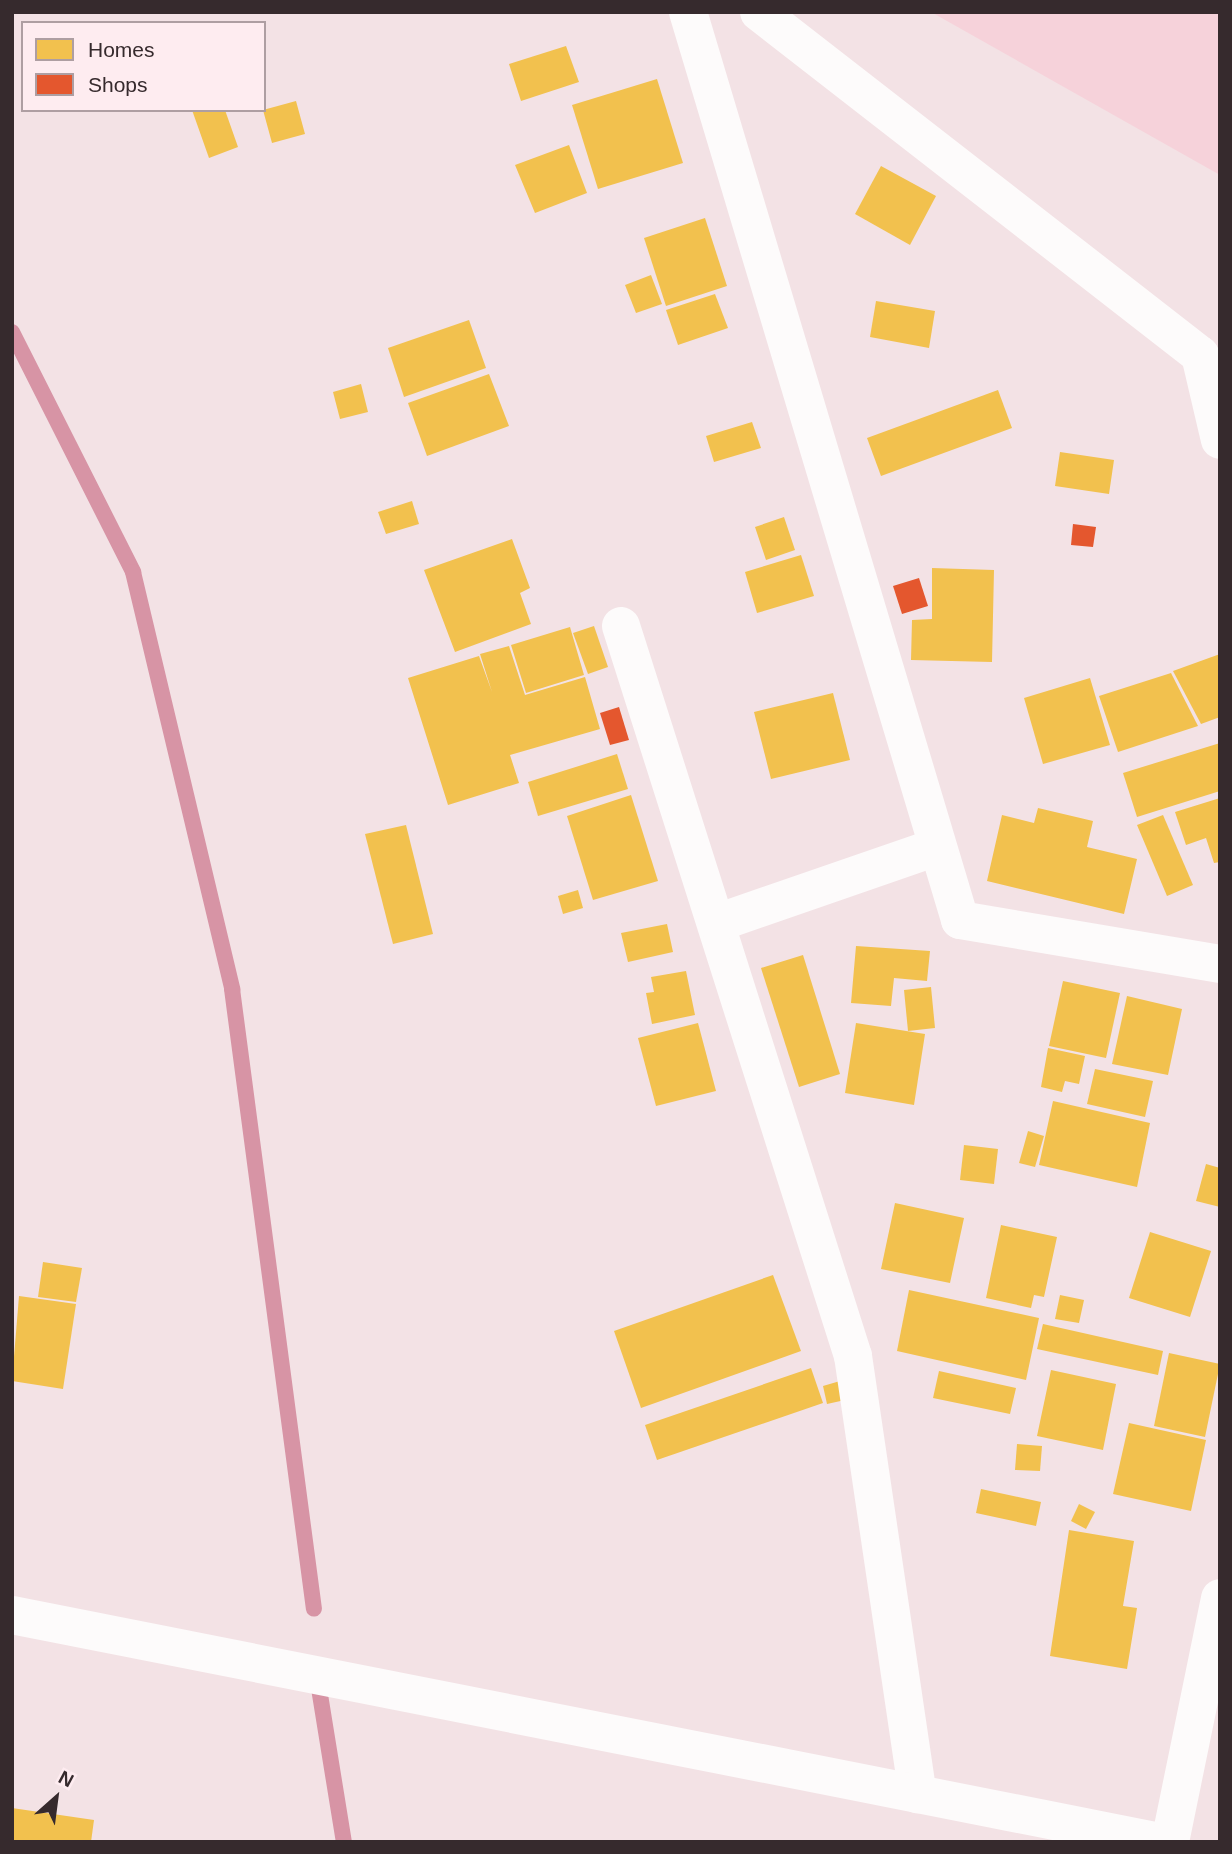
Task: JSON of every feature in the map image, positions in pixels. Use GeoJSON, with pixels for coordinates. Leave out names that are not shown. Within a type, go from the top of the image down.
{"type":"FeatureCollection","features":[{"type":"Feature","properties":{"kind":"street"},"geometry":{"type":"LineString","coordinates":[[688,12],[960,920],[1220,964]]}},
{"type":"Feature","properties":{"kind":"street"},"geometry":{"type":"LineString","coordinates":[[759,12],[1200,355],[1220,440]]}},
{"type":"Feature","properties":{"kind":"street"},"geometry":{"type":"LineString","coordinates":[[621,626],[853,1356],[918,1794]]}},
{"type":"Feature","properties":{"kind":"street"},"geometry":{"type":"LineString","coordinates":[[717,923],[936,847]]}},
{"type":"Feature","properties":{"kind":"street"},"geometry":{"type":"LineString","coordinates":[[1170,1842],[1220,1598]]}},
{"type":"Feature","properties":{"kind":"street"},"geometry":{"type":"LineString","coordinates":[[12,1615],[1161,1842]]}},
{"type":"Feature","properties":{"kind":"shaded area"},"geometry":{"type":"Polygon","coordinates":[[[931,12],[1220,12],[1220,175],[931,12]]]}},
{"type":"Feature","properties":{"kind":"building: Homes"},"geometry":{"type":"Polygon","coordinates":[[[566,46],[579,82],[521,101],[509,64],[566,46]]]}},
{"type":"Feature","properties":{"kind":"building: Homes"},"geometry":{"type":"Polygon","coordinates":[[[657,79],[683,163],[598,189],[572,105],[657,79]]]}},
{"type":"Feature","properties":{"kind":"building: Homes"},"geometry":{"type":"Polygon","coordinates":[[[296,101],[305,134],[272,143],[264,112],[296,101]]]}},
{"type":"Feature","properties":{"kind":"building: Homes"},"geometry":{"type":"Polygon","coordinates":[[[193,112],[226,112],[238,147],[209,158],[193,112]]]}},
{"type":"Feature","properties":{"kind":"building: Homes"},"geometry":{"type":"Polygon","coordinates":[[[569,145],[587,193],[535,213],[515,165],[569,145]]]}},
{"type":"Feature","properties":{"kind":"building: Homes"},"geometry":{"type":"Polygon","coordinates":[[[881,166],[936,196],[910,245],[855,214],[881,166]]]}},
{"type":"Feature","properties":{"kind":"building: Homes"},"geometry":{"type":"Polygon","coordinates":[[[705,218],[727,286],[666,306],[644,238],[705,218]]]}},
{"type":"Feature","properties":{"kind":"building: Homes"},"geometry":{"type":"Polygon","coordinates":[[[651,275],[662,304],[636,313],[625,285],[651,275]]]}},
{"type":"Feature","properties":{"kind":"building: Homes"},"geometry":{"type":"Polygon","coordinates":[[[715,294],[728,328],[678,345],[666,310],[715,294]]]}},
{"type":"Feature","properties":{"kind":"building: Homes"},"geometry":{"type":"Polygon","coordinates":[[[876,301],[935,311],[929,348],[870,337],[876,301]]]}},
{"type":"Feature","properties":{"kind":"building: Homes"},"geometry":{"type":"Polygon","coordinates":[[[469,320],[486,368],[404,397],[388,348],[469,320]]]}},
{"type":"Feature","properties":{"kind":"building: Homes"},"geometry":{"type":"Polygon","coordinates":[[[489,374],[509,426],[427,456],[408,403],[489,374]]]}},
{"type":"Feature","properties":{"kind":"building: Homes"},"geometry":{"type":"Polygon","coordinates":[[[361,384],[368,412],[340,419],[333,392],[361,384]]]}},
{"type":"Feature","properties":{"kind":"building: Homes"},"geometry":{"type":"Polygon","coordinates":[[[998,390],[1012,428],[881,476],[867,438],[998,390]]]}},
{"type":"Feature","properties":{"kind":"building: Homes"},"geometry":{"type":"Polygon","coordinates":[[[752,422],[761,448],[714,462],[706,436],[752,422]]]}},
{"type":"Feature","properties":{"kind":"building: Homes"},"geometry":{"type":"Polygon","coordinates":[[[1060,452],[1114,460],[1109,494],[1055,486],[1060,452]]]}},
{"type":"Feature","properties":{"kind":"building: Homes"},"geometry":{"type":"Polygon","coordinates":[[[412,501],[419,524],[386,534],[378,512],[412,501]]]}},
{"type":"Feature","properties":{"kind":"building: Homes"},"geometry":{"type":"Polygon","coordinates":[[[784,517],[795,550],[766,560],[755,527],[784,517]]]}},
{"type":"Feature","properties":{"kind":"building: Homes"},"geometry":{"type":"Polygon","coordinates":[[[512,539],[530,588],[520,593],[531,624],[455,652],[424,570],[512,539]]]}},
{"type":"Feature","properties":{"kind":"building: Homes"},"geometry":{"type":"Polygon","coordinates":[[[801,555],[814,596],[757,613],[745,572],[801,555]]]}},
{"type":"Feature","properties":{"kind":"building: Homes"},"geometry":{"type":"Polygon","coordinates":[[[932,568],[994,570],[992,662],[911,660],[912,620],[932,619],[932,568]]]}},
{"type":"Feature","properties":{"kind":"building: Homes"},"geometry":{"type":"Polygon","coordinates":[[[594,626],[608,667],[588,674],[573,633],[594,626]]]}},
{"type":"Feature","properties":{"kind":"building: Homes"},"geometry":{"type":"Polygon","coordinates":[[[570,627],[584,675],[526,693],[511,645],[570,627]]]}},
{"type":"Feature","properties":{"kind":"building: Homes"},"geometry":{"type":"Polygon","coordinates":[[[509,646],[525,695],[585,677],[600,729],[510,755],[519,783],[448,805],[408,678],[479,656],[492,692],[480,654],[509,646]]]}},
{"type":"Feature","properties":{"kind":"building: Homes"},"geometry":{"type":"Polygon","coordinates":[[[1220,654],[1220,717],[1201,724],[1173,671],[1220,654]]]}},
{"type":"Feature","properties":{"kind":"building: Homes"},"geometry":{"type":"Polygon","coordinates":[[[1171,673],[1198,726],[1118,752],[1099,696],[1171,673]]]}},
{"type":"Feature","properties":{"kind":"building: Homes"},"geometry":{"type":"Polygon","coordinates":[[[1090,678],[1110,745],[1043,764],[1024,698],[1090,678]]]}},
{"type":"Feature","properties":{"kind":"building: Homes"},"geometry":{"type":"Polygon","coordinates":[[[833,693],[850,760],[771,779],[754,712],[833,693]]]}},
{"type":"Feature","properties":{"kind":"building: Homes"},"geometry":{"type":"Polygon","coordinates":[[[1220,743],[1220,791],[1137,817],[1123,773],[1220,743]]]}},
{"type":"Feature","properties":{"kind":"building: Homes"},"geometry":{"type":"Polygon","coordinates":[[[617,754],[628,789],[538,816],[528,782],[617,754]]]}},
{"type":"Feature","properties":{"kind":"building: Homes"},"geometry":{"type":"Polygon","coordinates":[[[631,795],[658,881],[593,900],[567,816],[631,795]]]}},
{"type":"Feature","properties":{"kind":"building: Homes"},"geometry":{"type":"Polygon","coordinates":[[[1220,798],[1220,862],[1214,863],[1206,838],[1186,845],[1175,812],[1220,798]]]}},
{"type":"Feature","properties":{"kind":"building: Homes"},"geometry":{"type":"Polygon","coordinates":[[[1038,808],[1093,821],[1087,847],[1137,859],[1124,914],[987,881],[1002,815],[1034,823],[1038,808]]]}},
{"type":"Feature","properties":{"kind":"building: Homes"},"geometry":{"type":"Polygon","coordinates":[[[1163,815],[1193,885],[1167,896],[1137,825],[1163,815]]]}},
{"type":"Feature","properties":{"kind":"building: Homes"},"geometry":{"type":"Polygon","coordinates":[[[406,825],[433,934],[393,944],[365,834],[406,825]]]}},
{"type":"Feature","properties":{"kind":"building: Homes"},"geometry":{"type":"Polygon","coordinates":[[[578,890],[583,908],[563,914],[558,896],[578,890]]]}},
{"type":"Feature","properties":{"kind":"building: Homes"},"geometry":{"type":"Polygon","coordinates":[[[667,924],[673,952],[628,962],[621,933],[667,924]]]}},
{"type":"Feature","properties":{"kind":"building: Homes"},"geometry":{"type":"Polygon","coordinates":[[[856,946],[930,951],[927,981],[894,978],[891,1006],[851,1003],[856,946]]]}},
{"type":"Feature","properties":{"kind":"building: Homes"},"geometry":{"type":"Polygon","coordinates":[[[803,955],[840,1074],[799,1087],[761,968],[803,955]]]}},
{"type":"Feature","properties":{"kind":"building: Homes"},"geometry":{"type":"Polygon","coordinates":[[[686,971],[695,1015],[652,1024],[646,993],[654,992],[651,977],[686,971]]]}},
{"type":"Feature","properties":{"kind":"building: Homes"},"geometry":{"type":"Polygon","coordinates":[[[1063,981],[1120,993],[1106,1058],[1049,1046],[1063,981]]]}},
{"type":"Feature","properties":{"kind":"building: Homes"},"geometry":{"type":"Polygon","coordinates":[[[931,987],[935,1028],[908,1031],[904,990],[931,987]]]}},
{"type":"Feature","properties":{"kind":"building: Homes"},"geometry":{"type":"Polygon","coordinates":[[[1127,996],[1182,1009],[1168,1075],[1112,1064],[1127,996]]]}},
{"type":"Feature","properties":{"kind":"building: Homes"},"geometry":{"type":"Polygon","coordinates":[[[698,1023],[716,1091],[656,1106],[638,1038],[698,1023]]]}},
{"type":"Feature","properties":{"kind":"building: Homes"},"geometry":{"type":"Polygon","coordinates":[[[856,1023],[925,1034],[914,1105],[845,1093],[856,1023]]]}},
{"type":"Feature","properties":{"kind":"building: Homes"},"geometry":{"type":"Polygon","coordinates":[[[1048,1048],[1085,1056],[1079,1084],[1065,1081],[1062,1092],[1041,1087],[1048,1048]]]}},
{"type":"Feature","properties":{"kind":"building: Homes"},"geometry":{"type":"Polygon","coordinates":[[[1095,1069],[1153,1081],[1145,1117],[1087,1104],[1095,1069]]]}},
{"type":"Feature","properties":{"kind":"building: Homes"},"geometry":{"type":"Polygon","coordinates":[[[1053,1101],[1150,1123],[1137,1187],[1039,1165],[1053,1101]]]}},
{"type":"Feature","properties":{"kind":"building: Homes"},"geometry":{"type":"Polygon","coordinates":[[[1028,1131],[1044,1136],[1035,1167],[1019,1163],[1028,1131]]]}},
{"type":"Feature","properties":{"kind":"building: Homes"},"geometry":{"type":"Polygon","coordinates":[[[964,1145],[998,1149],[994,1184],[960,1180],[964,1145]]]}},
{"type":"Feature","properties":{"kind":"building: Homes"},"geometry":{"type":"Polygon","coordinates":[[[1206,1164],[1220,1168],[1220,1207],[1196,1201],[1206,1164]]]}},
{"type":"Feature","properties":{"kind":"building: Homes"},"geometry":{"type":"Polygon","coordinates":[[[895,1203],[964,1218],[950,1283],[881,1269],[895,1203]]]}},
{"type":"Feature","properties":{"kind":"building: Homes"},"geometry":{"type":"Polygon","coordinates":[[[1001,1225],[1057,1237],[1044,1297],[1034,1295],[1031,1308],[986,1298],[1001,1225]]]}},
{"type":"Feature","properties":{"kind":"building: Homes"},"geometry":{"type":"Polygon","coordinates":[[[1150,1232],[1211,1251],[1190,1317],[1129,1298],[1150,1232]]]}},
{"type":"Feature","properties":{"kind":"building: Homes"},"geometry":{"type":"Polygon","coordinates":[[[43,1262],[82,1268],[76,1302],[38,1297],[43,1262]]]}},
{"type":"Feature","properties":{"kind":"building: Homes"},"geometry":{"type":"Polygon","coordinates":[[[773,1275],[801,1351],[641,1408],[614,1331],[773,1275]]]}},
{"type":"Feature","properties":{"kind":"building: Homes"},"geometry":{"type":"Polygon","coordinates":[[[909,1290],[1039,1318],[1026,1380],[897,1351],[909,1290]]]}},
{"type":"Feature","properties":{"kind":"building: Homes"},"geometry":{"type":"Polygon","coordinates":[[[1060,1295],[1084,1300],[1079,1323],[1055,1319],[1060,1295]]]}},
{"type":"Feature","properties":{"kind":"building: Homes"},"geometry":{"type":"Polygon","coordinates":[[[19,1296],[76,1304],[63,1389],[12,1381],[19,1296]]]}},
{"type":"Feature","properties":{"kind":"building: Homes"},"geometry":{"type":"Polygon","coordinates":[[[1043,1324],[1163,1351],[1158,1375],[1037,1349],[1043,1324]]]}},
{"type":"Feature","properties":{"kind":"building: Homes"},"geometry":{"type":"Polygon","coordinates":[[[1169,1353],[1220,1364],[1205,1437],[1154,1426],[1169,1353]]]}},
{"type":"Feature","properties":{"kind":"building: Homes"},"geometry":{"type":"Polygon","coordinates":[[[811,1368],[823,1403],[657,1460],[645,1425],[811,1368]]]}},
{"type":"Feature","properties":{"kind":"building: Homes"},"geometry":{"type":"Polygon","coordinates":[[[1051,1370],[1116,1384],[1103,1450],[1037,1436],[1051,1370]]]}},
{"type":"Feature","properties":{"kind":"building: Homes"},"geometry":{"type":"Polygon","coordinates":[[[939,1371],[1016,1388],[1010,1414],[933,1398],[939,1371]]]}},
{"type":"Feature","properties":{"kind":"building: Homes"},"geometry":{"type":"Polygon","coordinates":[[[840,1381],[845,1400],[827,1404],[823,1386],[840,1381]]]}},
{"type":"Feature","properties":{"kind":"building: Homes"},"geometry":{"type":"Polygon","coordinates":[[[1129,1423],[1206,1440],[1191,1511],[1113,1494],[1129,1423]]]}},
{"type":"Feature","properties":{"kind":"building: Homes"},"geometry":{"type":"Polygon","coordinates":[[[1017,1444],[1042,1446],[1040,1471],[1015,1470],[1017,1444]]]}},
{"type":"Feature","properties":{"kind":"building: Homes"},"geometry":{"type":"Polygon","coordinates":[[[981,1489],[1041,1502],[1036,1526],[976,1513],[981,1489]]]}},
{"type":"Feature","properties":{"kind":"building: Homes"},"geometry":{"type":"Polygon","coordinates":[[[1079,1504],[1095,1512],[1086,1529],[1071,1521],[1079,1504]]]}},
{"type":"Feature","properties":{"kind":"building: Homes"},"geometry":{"type":"Polygon","coordinates":[[[1069,1530],[1134,1541],[1123,1606],[1137,1608],[1127,1669],[1050,1656],[1069,1530]]]}},
{"type":"Feature","properties":{"kind":"building: Homes"},"geometry":{"type":"Polygon","coordinates":[[[12,1808],[94,1820],[91,1842],[12,1842],[12,1808]]]}},
{"type":"Feature","properties":{"kind":"building: Shops"},"geometry":{"type":"Polygon","coordinates":[[[1073,524],[1096,527],[1093,547],[1071,545],[1073,524]]]}},
{"type":"Feature","properties":{"kind":"building: Shops"},"geometry":{"type":"Polygon","coordinates":[[[919,578],[928,606],[902,614],[893,586],[919,578]]]}},
{"type":"Feature","properties":{"kind":"building: Shops"},"geometry":{"type":"Polygon","coordinates":[[[619,707],[629,740],[610,745],[600,713],[619,707]]]}},
{"type":"Feature","properties":{"kind":"waterway"},"geometry":{"type":"LineString","coordinates":[[12,332],[133,572],[232,989],[314,1609]]}},
{"type":"Feature","properties":{"kind":"waterway"},"geometry":{"type":"LineString","coordinates":[[317,1676],[344,1842]]}}]}
